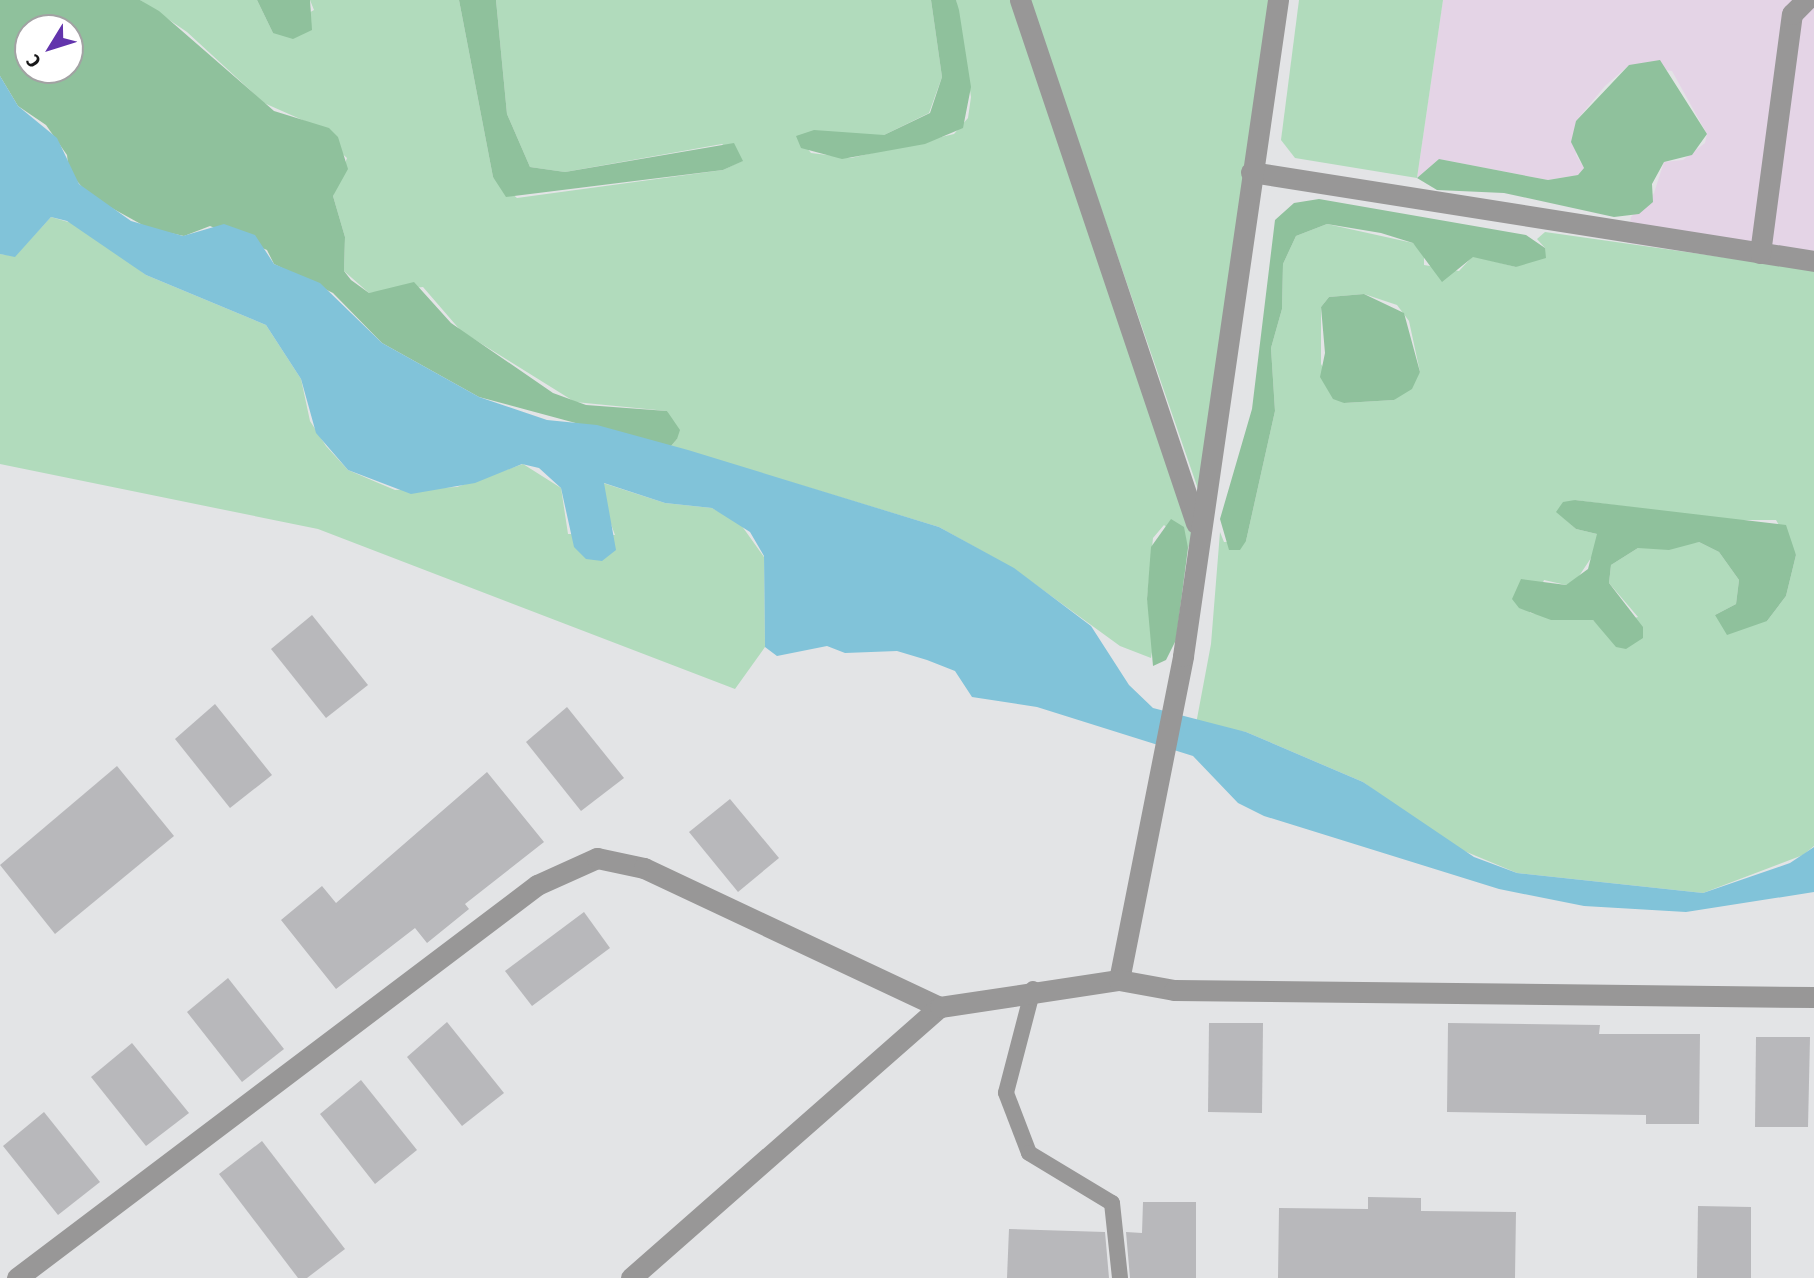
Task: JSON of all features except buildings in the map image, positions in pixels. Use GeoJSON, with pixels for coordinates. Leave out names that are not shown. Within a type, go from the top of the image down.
{"type":"FeatureCollection","features":[{"type":"Feature","properties":{"kind":"street"},"geometry":{"type":"LineString","coordinates":[[1020,0],[1197,528]]}},
{"type":"Feature","properties":{"kind":"street"},"geometry":{"type":"LineString","coordinates":[[1119,980],[1160,796],[1183,656],[1197,528],[1278,0]]}},
{"type":"Feature","properties":{"kind":"street"},"geometry":{"type":"LineString","coordinates":[[1760,253],[1792,14],[1806,0]]}},
{"type":"Feature","properties":{"kind":"street"},"geometry":{"type":"LineString","coordinates":[[1251,172],[1814,261]]}},
{"type":"Feature","properties":{"kind":"street"},"geometry":{"type":"LineString","coordinates":[[17,1278],[537,886],[597,858],[644,868],[940,1007]]}},
{"type":"Feature","properties":{"kind":"street"},"geometry":{"type":"LineString","coordinates":[[631,1278],[940,1007],[1033,989],[1119,980],[1174,990],[1814,997]]}},
{"type":"Feature","properties":{"kind":"lane"},"geometry":{"type":"LineString","coordinates":[[1033,989],[1006,1093],[1029,1153],[1112,1203],[1120,1278]]}},
{"type":"Feature","properties":{"kind":"shaded area"},"geometry":{"type":"Polygon","coordinates":[[[1443,0],[1814,0],[1814,270],[1627,243],[1631,217],[1654,193],[1664,162],[1683,160],[1705,143],[1707,134],[1672,71],[1629,65],[1605,86],[1576,121],[1576,155],[1584,168],[1578,175],[1548,180],[1439,159],[1417,178],[1443,0]]]}},
{"type":"Feature","properties":{"kind":"green space"},"geometry":{"type":"Polygon","coordinates":[[[0,0],[140,0],[159,11],[274,111],[329,128],[338,137],[348,169],[333,196],[345,237],[344,271],[351,280],[369,293],[414,282],[451,323],[553,393],[586,405],[667,411],[680,430],[677,439],[671,446],[657,445],[479,397],[382,343],[333,293],[274,264],[267,250],[210,226],[184,236],[148,228],[90,196],[69,172],[67,155],[46,125],[18,106],[0,76],[0,0]]]}},
{"type":"Feature","properties":{"kind":"green space"},"geometry":{"type":"Polygon","coordinates":[[[140,0],[257,0],[273,33],[314,10],[310,0],[459,0],[493,177],[517,198],[723,170],[742,161],[722,144],[565,172],[530,167],[507,114],[496,0],[931,0],[942,77],[929,113],[884,135],[797,136],[811,153],[851,158],[954,134],[968,118],[971,97],[956,0],[1018,0],[1196,532],[1188,548],[1164,525],[1153,538],[1147,599],[1155,633],[1151,658],[1120,646],[1014,569],[939,527],[671,446],[677,439],[667,411],[575,402],[461,331],[423,287],[369,293],[344,271],[345,237],[333,196],[347,158],[307,122],[264,103],[187,32],[140,0]]]}},
{"type":"Feature","properties":{"kind":"green space"},"geometry":{"type":"Polygon","coordinates":[[[257,0],[310,0],[312,30],[293,39],[273,33],[257,0]]]}},
{"type":"Feature","properties":{"kind":"green space"},"geometry":{"type":"Polygon","coordinates":[[[459,0],[496,0],[507,114],[530,167],[565,172],[734,143],[743,161],[723,170],[506,197],[493,177],[459,0]]]}},
{"type":"Feature","properties":{"kind":"green space"},"geometry":{"type":"Polygon","coordinates":[[[931,0],[956,0],[959,10],[971,87],[963,128],[925,144],[842,159],[801,148],[796,136],[814,130],[884,135],[930,113],[942,77],[931,0]]]}},
{"type":"Feature","properties":{"kind":"green space"},"geometry":{"type":"Polygon","coordinates":[[[1029,0],[1279,0],[1198,489],[1029,0]]]}},
{"type":"Feature","properties":{"kind":"green space"},"geometry":{"type":"Polygon","coordinates":[[[1299,0],[1443,0],[1417,178],[1295,158],[1281,140],[1299,0]]]}},
{"type":"Feature","properties":{"kind":"green space"},"geometry":{"type":"Polygon","coordinates":[[[1660,60],[1707,134],[1692,155],[1664,162],[1652,184],[1653,202],[1639,214],[1614,217],[1504,193],[1437,190],[1417,178],[1439,159],[1548,180],[1578,175],[1584,168],[1571,142],[1576,121],[1629,65],[1660,60]]]}},
{"type":"Feature","properties":{"kind":"green space"},"geometry":{"type":"Polygon","coordinates":[[[1319,199],[1526,235],[1545,248],[1546,258],[1516,267],[1473,257],[1442,282],[1413,243],[1381,233],[1327,224],[1296,236],[1283,264],[1282,309],[1271,348],[1275,411],[1246,541],[1240,550],[1229,550],[1220,519],[1252,409],[1275,220],[1294,203],[1319,199]]]}},
{"type":"Feature","properties":{"kind":"green space"},"geometry":{"type":"Polygon","coordinates":[[[51,217],[82,226],[146,275],[266,325],[301,379],[310,421],[326,446],[348,470],[395,490],[457,487],[523,464],[561,488],[568,534],[615,535],[602,500],[603,483],[665,503],[712,508],[739,522],[764,557],[765,647],[735,689],[318,529],[0,464],[0,254],[15,256],[51,217]]]}},
{"type":"Feature","properties":{"kind":"green space"},"geometry":{"type":"Polygon","coordinates":[[[1327,224],[1413,243],[1424,254],[1424,265],[1459,271],[1473,256],[1516,267],[1545,248],[1537,239],[1545,232],[1814,270],[1814,846],[1803,855],[1703,893],[1517,873],[1445,843],[1363,782],[1246,732],[1196,724],[1211,644],[1220,532],[1224,542],[1246,541],[1275,411],[1271,348],[1282,309],[1283,264],[1296,236],[1327,224]],[[1364,294],[1329,297],[1321,307],[1321,364],[1344,403],[1394,400],[1420,372],[1409,321],[1397,305],[1364,294]],[[1575,500],[1557,512],[1576,529],[1597,534],[1599,546],[1577,579],[1566,585],[1544,580],[1530,613],[1593,620],[1601,628],[1638,617],[1609,583],[1611,565],[1638,548],[1699,542],[1719,552],[1739,580],[1736,604],[1715,615],[1767,621],[1786,596],[1796,555],[1776,520],[1728,520],[1575,500]]]}},
{"type":"Feature","properties":{"kind":"green space"},"geometry":{"type":"Polygon","coordinates":[[[1364,294],[1404,313],[1420,372],[1412,389],[1394,400],[1344,403],[1333,399],[1320,377],[1325,353],[1321,307],[1329,297],[1364,294]]]}},
{"type":"Feature","properties":{"kind":"green space"},"geometry":{"type":"Polygon","coordinates":[[[1575,500],[1786,525],[1796,555],[1786,596],[1767,621],[1727,635],[1715,615],[1736,604],[1739,580],[1719,552],[1699,542],[1669,550],[1638,548],[1611,565],[1609,583],[1643,627],[1643,638],[1626,649],[1616,647],[1593,620],[1551,620],[1519,608],[1512,599],[1521,579],[1566,585],[1588,569],[1597,534],[1576,529],[1556,512],[1563,502],[1575,500]]]}},
{"type":"Feature","properties":{"kind":"green space"},"geometry":{"type":"Polygon","coordinates":[[[1171,519],[1184,527],[1188,548],[1176,640],[1166,660],[1153,666],[1147,599],[1151,547],[1171,519]]]}},
{"type":"Feature","properties":{"kind":"water"},"geometry":{"type":"Polygon","coordinates":[[[0,76],[18,106],[57,138],[79,184],[131,221],[183,236],[224,224],[255,235],[274,264],[320,283],[382,343],[479,397],[547,420],[597,425],[688,450],[939,527],[1014,568],[1091,626],[1129,685],[1153,708],[1246,732],[1363,782],[1474,857],[1517,873],[1703,893],[1790,863],[1814,847],[1814,892],[1686,912],[1584,906],[1499,889],[1264,816],[1238,803],[1193,756],[1037,707],[972,697],[955,671],[927,660],[897,651],[845,653],[827,646],[777,656],[765,647],[764,556],[750,532],[712,508],[665,503],[604,483],[616,550],[602,561],[586,559],[574,547],[561,488],[539,468],[522,464],[475,483],[411,494],[348,470],[316,433],[301,379],[266,325],[146,275],[67,221],[51,217],[15,257],[0,254],[0,76]]]}}]}
